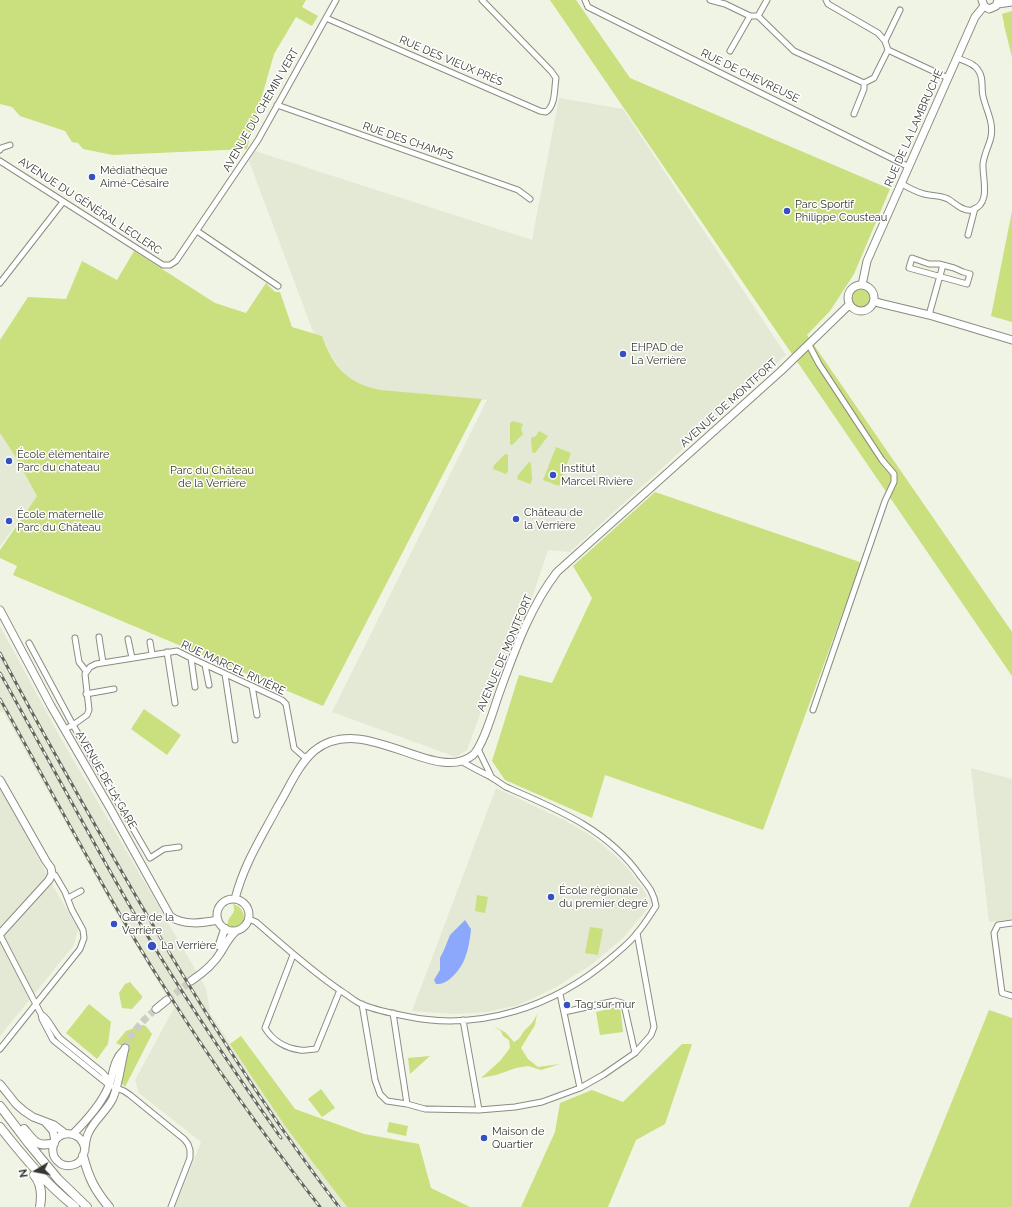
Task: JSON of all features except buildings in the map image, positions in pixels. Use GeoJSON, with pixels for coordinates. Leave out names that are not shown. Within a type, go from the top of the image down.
{"type":"FeatureCollection","features":[{"type":"Feature","properties":{"kind":"main road"},"geometry":{"type":"LineString","coordinates":[[1,1106],[8,1110],[35,1142],[44,1145],[55,1142]]}},
{"type":"Feature","properties":{"kind":"main road"},"geometry":{"type":"LineString","coordinates":[[1,1106],[58,1179],[88,1207]]}},
{"type":"Feature","properties":{"kind":"main road"},"geometry":{"type":"LineString","coordinates":[[0,1127],[26,1160],[74,1207]]}},
{"type":"Feature","properties":{"kind":"main road"},"geometry":{"type":"LineString","coordinates":[[0,1134],[40,1184],[42,1195],[40,1207]]}},
{"type":"Feature","properties":{"kind":"main road"},"geometry":{"type":"LineString","coordinates":[[84,1153],[88,1174],[94,1188],[106,1204]]}},
{"type":"Feature","properties":{"kind":"street","name":"AVENUE DU CHEMIN VERT"},"geometry":{"type":"LineString","coordinates":[[170,265],[176,261],[254,147],[336,0]]}},
{"type":"Feature","properties":{"kind":"street","name":"RUE DES VIEUX PRÉS"},"geometry":{"type":"LineString","coordinates":[[326,18],[540,111],[546,112],[553,104],[556,78],[482,0]]}},
{"type":"Feature","properties":{"kind":"street"},"geometry":{"type":"LineString","coordinates":[[710,0],[725,4],[750,16],[758,16],[794,51],[864,83]]}},
{"type":"Feature","properties":{"kind":"street"},"geometry":{"type":"LineString","coordinates":[[758,16],[767,0]]}},
{"type":"Feature","properties":{"kind":"street"},"geometry":{"type":"LineString","coordinates":[[826,0],[828,4],[878,33],[885,41],[888,50],[874,78],[864,83]]}},
{"type":"Feature","properties":{"kind":"street","name":"RUE DE CHEVREUSE"},"geometry":{"type":"LineString","coordinates":[[585,1],[588,7],[909,167]]}},
{"type":"Feature","properties":{"kind":"street"},"geometry":{"type":"LineString","coordinates":[[983,3],[991,9],[994,8],[998,2],[1012,2]]}},
{"type":"Feature","properties":{"kind":"street","name":"RUE DE LA LAMBRUCHE"},"geometry":{"type":"LineString","coordinates":[[862,285],[867,261],[975,17],[983,3]]}},
{"type":"Feature","properties":{"kind":"street"},"geometry":{"type":"LineString","coordinates":[[885,41],[900,10]]}},
{"type":"Feature","properties":{"kind":"street"},"geometry":{"type":"LineString","coordinates":[[730,51],[750,16]]}},
{"type":"Feature","properties":{"kind":"street"},"geometry":{"type":"LineString","coordinates":[[888,50],[948,78]]}},
{"type":"Feature","properties":{"kind":"street"},"geometry":{"type":"LineString","coordinates":[[902,184],[923,194],[946,198],[961,208],[971,210],[982,202],[985,184],[983,166],[984,156],[991,138],[992,126],[983,94],[982,76],[979,70],[957,58]]}},
{"type":"Feature","properties":{"kind":"street"},"geometry":{"type":"LineString","coordinates":[[854,114],[864,89],[864,83]]}},
{"type":"Feature","properties":{"kind":"street","name":"RUE DES CHAMPS"},"geometry":{"type":"LineString","coordinates":[[277,105],[518,190],[530,198]]}},
{"type":"Feature","properties":{"kind":"street"},"geometry":{"type":"LineString","coordinates":[[0,150],[1,148],[10,145]]}},
{"type":"Feature","properties":{"kind":"street","name":"AVENUE DU GÉNÉRAL LECLERC"},"geometry":{"type":"LineString","coordinates":[[0,161],[163,265],[170,265]]}},
{"type":"Feature","properties":{"kind":"street"},"geometry":{"type":"LineString","coordinates":[[0,283],[63,202]]}},
{"type":"Feature","properties":{"kind":"street"},"geometry":{"type":"LineString","coordinates":[[968,235],[975,208]]}},
{"type":"Feature","properties":{"kind":"street"},"geometry":{"type":"LineString","coordinates":[[197,231],[278,286]]}},
{"type":"Feature","properties":{"kind":"street"},"geometry":{"type":"LineString","coordinates":[[912,258],[929,264],[943,265],[970,274],[967,284],[940,277],[909,268],[912,258]]}},
{"type":"Feature","properties":{"kind":"street"},"geometry":{"type":"LineString","coordinates":[[929,315],[943,265]]}},
{"type":"Feature","properties":{"kind":"street"},"geometry":{"type":"LineString","coordinates":[[862,285],[870,288],[874,296],[874,301],[870,308],[861,312],[849,305],[849,292],[854,286],[862,285]]}},
{"type":"Feature","properties":{"kind":"street"},"geometry":{"type":"LineString","coordinates":[[874,301],[929,315],[1012,340]]}},
{"type":"Feature","properties":{"kind":"street","name":"AVENUE DE MONTFORT"},"geometry":{"type":"LineString","coordinates":[[478,749],[534,608],[557,572],[809,345],[849,305]]}},
{"type":"Feature","properties":{"kind":"street"},"geometry":{"type":"LineString","coordinates":[[809,345],[819,364],[882,460],[894,474],[894,482],[885,501],[813,710]]}},
{"type":"Feature","properties":{"kind":"street","name":"AVENUE DE LA GARE"},"geometry":{"type":"LineString","coordinates":[[0,610],[51,706],[170,916],[174,919],[196,923],[218,920]]}},
{"type":"Feature","properties":{"kind":"street"},"geometry":{"type":"LineString","coordinates":[[99,637],[103,662]]}},
{"type":"Feature","properties":{"kind":"street"},"geometry":{"type":"LineString","coordinates":[[65,729],[87,715],[88,710],[85,678],[86,671],[79,662],[76,638]]}},
{"type":"Feature","properties":{"kind":"street"},"geometry":{"type":"LineString","coordinates":[[128,639],[132,658]]}},
{"type":"Feature","properties":{"kind":"street"},"geometry":{"type":"LineString","coordinates":[[150,642],[152,654]]}},
{"type":"Feature","properties":{"kind":"street"},"geometry":{"type":"LineString","coordinates":[[29,643],[73,725],[150,858]]}},
{"type":"Feature","properties":{"kind":"street","name":"RUE MARCEL RIVIÈRE"},"geometry":{"type":"LineString","coordinates":[[86,671],[93,665],[103,662],[177,651],[282,700],[286,704],[294,748],[303,756],[308,757]]}},
{"type":"Feature","properties":{"kind":"street"},"geometry":{"type":"LineString","coordinates":[[167,652],[175,703]]}},
{"type":"Feature","properties":{"kind":"street"},"geometry":{"type":"LineString","coordinates":[[190,658],[195,687]]}},
{"type":"Feature","properties":{"kind":"street"},"geometry":{"type":"LineString","coordinates":[[205,665],[209,685]]}},
{"type":"Feature","properties":{"kind":"street"},"geometry":{"type":"LineString","coordinates":[[225,674],[235,740]]}},
{"type":"Feature","properties":{"kind":"street"},"geometry":{"type":"LineString","coordinates":[[252,686],[257,715]]}},
{"type":"Feature","properties":{"kind":"street"},"geometry":{"type":"LineString","coordinates":[[86,694],[114,689]]}},
{"type":"Feature","properties":{"kind":"street"},"geometry":{"type":"LineString","coordinates":[[235,899],[246,864],[296,774],[308,757],[327,743],[347,739],[378,742],[449,763],[461,762],[478,749],[492,778]]}},
{"type":"Feature","properties":{"kind":"street"},"geometry":{"type":"LineString","coordinates":[[248,920],[256,922],[293,955],[327,982],[362,1004],[414,1018],[463,1020],[496,1017],[508,1014],[560,994],[592,974],[637,934],[656,906],[654,895],[633,865],[605,838],[578,820],[504,786],[461,762]]}},
{"type":"Feature","properties":{"kind":"street"},"geometry":{"type":"LineString","coordinates":[[0,780],[51,868],[52,874],[55,875],[68,898],[72,910],[83,930],[83,942],[80,948],[0,1049]]}},
{"type":"Feature","properties":{"kind":"street"},"geometry":{"type":"LineString","coordinates":[[140,862],[150,858],[164,849],[179,847]]}},
{"type":"Feature","properties":{"kind":"street"},"geometry":{"type":"LineString","coordinates":[[45,883],[47,875],[46,861]]}},
{"type":"Feature","properties":{"kind":"street"},"geometry":{"type":"LineString","coordinates":[[52,874],[0,934],[53,1040],[112,1085],[130,1095],[188,1144],[190,1158],[171,1207]]}},
{"type":"Feature","properties":{"kind":"street"},"geometry":{"type":"LineString","coordinates":[[68,898],[81,891]]}},
{"type":"Feature","properties":{"kind":"street"},"geometry":{"type":"LineString","coordinates":[[225,928],[215,954],[207,965],[191,981],[213,963],[227,940],[236,931],[244,927],[248,920],[248,910],[243,902],[230,899],[221,905],[218,920],[225,928],[236,931]]}},
{"type":"Feature","properties":{"kind":"street"},"geometry":{"type":"LineString","coordinates":[[1012,923],[998,925],[994,934],[1002,993],[1012,996]]}},
{"type":"Feature","properties":{"kind":"street"},"geometry":{"type":"LineString","coordinates":[[362,1004],[375,1080],[380,1094],[387,1101],[425,1109],[479,1110],[515,1107],[542,1102],[580,1088],[603,1075],[634,1053],[651,1035],[654,1027],[637,934]]}},
{"type":"Feature","properties":{"kind":"street"},"geometry":{"type":"LineString","coordinates":[[293,955],[265,1028],[274,1040],[284,1046],[300,1051],[316,1049],[340,990]]}},
{"type":"Feature","properties":{"kind":"street"},"geometry":{"type":"LineString","coordinates":[[560,994],[580,1088]]}},
{"type":"Feature","properties":{"kind":"street"},"geometry":{"type":"LineString","coordinates":[[156,1009],[168,1000]]}},
{"type":"Feature","properties":{"kind":"street"},"geometry":{"type":"LineString","coordinates":[[564,1012],[615,1001],[622,1003],[625,1009],[634,1053]]}},
{"type":"Feature","properties":{"kind":"street"},"geometry":{"type":"LineString","coordinates":[[393,1013],[407,1104]]}},
{"type":"Feature","properties":{"kind":"street"},"geometry":{"type":"LineString","coordinates":[[41,1014],[46,1017],[53,1030],[61,1039],[103,1073],[112,1085],[110,1095],[96,1116],[88,1134],[84,1153],[79,1162],[73,1165],[62,1164],[56,1160],[53,1154],[55,1142],[53,1131],[44,1121]]}},
{"type":"Feature","properties":{"kind":"street"},"geometry":{"type":"LineString","coordinates":[[463,1020],[479,1110]]}},
{"type":"Feature","properties":{"kind":"street"},"geometry":{"type":"LineString","coordinates":[[88,1134],[113,1097],[112,1071],[119,1055],[125,1049]]}},
{"type":"Feature","properties":{"kind":"street"},"geometry":{"type":"LineString","coordinates":[[0,1084],[16,1104],[24,1111],[33,1117],[54,1125],[82,1140],[84,1153]]}},
{"type":"Feature","properties":{"kind":"street"},"geometry":{"type":"LineString","coordinates":[[55,1142],[58,1138],[70,1134],[85,1122],[112,1085]]}},
{"type":"Feature","properties":{"kind":"street"},"geometry":{"type":"LineString","coordinates":[[106,1204],[114,1207]]}},
{"type":"Feature","properties":{"kind":"shaded area","name":"Institut Marcel Rivière"},"geometry":{"type":"Polygon","coordinates":[[[559,98],[623,109],[786,355],[570,552],[548,550],[529,607],[518,629],[488,707],[483,706],[467,750],[456,757],[332,712],[487,400],[368,388],[348,378],[329,352],[322,336],[314,334],[249,161],[255,151],[532,240],[559,98]]]}},
{"type":"Feature","properties":{"kind":"shaded area","name":"École maternelle Parc du Château"},"geometry":{"type":"Polygon","coordinates":[[[0,433],[15,456],[37,496],[0,546],[0,433]]]}},
{"type":"Feature","properties":{"kind":"shaded area"},"geometry":{"type":"Polygon","coordinates":[[[0,626],[59,735],[206,988],[210,1013],[285,1126],[347,1207],[175,1207],[201,1142],[139,1093],[135,1080],[174,1008],[109,901],[3,711],[0,713],[0,626]]]}},
{"type":"Feature","properties":{"kind":"shaded area"},"geometry":{"type":"Polygon","coordinates":[[[971,768],[1012,779],[1012,919],[989,922],[971,768]]]}},
{"type":"Feature","properties":{"kind":"shaded area"},"geometry":{"type":"Polygon","coordinates":[[[0,785],[52,884],[78,929],[74,945],[0,1036],[0,785]]]}},
{"type":"Feature","properties":{"kind":"shaded area","name":"École régionale du premier degré"},"geometry":{"type":"Polygon","coordinates":[[[496,788],[566,821],[593,837],[618,858],[630,871],[645,892],[650,902],[649,907],[623,938],[591,965],[556,987],[518,1005],[487,1012],[455,1014],[412,1011],[496,788]]]}},
{"type":"Feature","properties":{"kind":"green space"},"geometry":{"type":"Polygon","coordinates":[[[0,0],[306,0],[302,7],[318,16],[312,26],[296,17],[274,54],[247,149],[113,155],[83,149],[78,143],[72,142],[65,131],[20,116],[12,107],[0,104],[0,0]]]}},
{"type":"Feature","properties":{"kind":"green space","name":"Parc Sportif Philippe Cousteau"},"geometry":{"type":"Polygon","coordinates":[[[550,0],[576,0],[630,78],[890,189],[854,274],[830,311],[807,335],[1012,632],[1012,676],[550,0]]]}},
{"type":"Feature","properties":{"kind":"green space"},"geometry":{"type":"Polygon","coordinates":[[[1012,11],[1012,57],[1002,14],[1012,11]]]}},
{"type":"Feature","properties":{"kind":"green space"},"geometry":{"type":"Polygon","coordinates":[[[1012,211],[1012,322],[991,316],[1012,211]]]}},
{"type":"Feature","properties":{"kind":"green space","name":"Parc du Château de la Verrière"},"geometry":{"type":"Polygon","coordinates":[[[134,251],[215,303],[246,313],[266,283],[275,292],[280,292],[292,327],[322,336],[331,357],[337,365],[343,372],[359,383],[381,390],[482,399],[323,706],[13,575],[17,566],[0,558],[0,550],[37,496],[15,456],[0,433],[0,340],[28,297],[66,299],[82,261],[117,280],[134,251]]]}},
{"type":"Feature","properties":{"kind":"green space"},"geometry":{"type":"Polygon","coordinates":[[[857,289],[865,289],[871,295],[871,303],[865,309],[857,309],[851,303],[851,295],[857,289]]]}},
{"type":"Feature","properties":{"kind":"green space"},"geometry":{"type":"Polygon","coordinates":[[[513,421],[523,424],[521,429],[523,434],[512,445],[510,444],[510,424],[513,421]]]}},
{"type":"Feature","properties":{"kind":"green space"},"geometry":{"type":"Polygon","coordinates":[[[539,431],[548,436],[535,453],[532,452],[531,438],[536,436],[539,431]]]}},
{"type":"Feature","properties":{"kind":"green space"},"geometry":{"type":"Polygon","coordinates":[[[556,447],[571,453],[559,486],[543,480],[556,447]]]}},
{"type":"Feature","properties":{"kind":"green space"},"geometry":{"type":"Polygon","coordinates":[[[505,454],[508,455],[508,471],[506,474],[493,469],[494,465],[505,454]]]}},
{"type":"Feature","properties":{"kind":"green space"},"geometry":{"type":"Polygon","coordinates":[[[529,462],[531,463],[532,480],[530,484],[517,479],[518,475],[529,462]]]}},
{"type":"Feature","properties":{"kind":"green space"},"geometry":{"type":"Polygon","coordinates":[[[655,492],[861,563],[763,830],[605,775],[592,818],[505,780],[492,761],[519,675],[552,683],[592,598],[573,566],[655,492]]]}},
{"type":"Feature","properties":{"kind":"green space"},"geometry":{"type":"Polygon","coordinates":[[[144,709],[181,735],[167,755],[131,729],[144,709]]]}},
{"type":"Feature","properties":{"kind":"green space"},"geometry":{"type":"Polygon","coordinates":[[[477,895],[488,897],[485,913],[475,911],[477,895]]]}},
{"type":"Feature","properties":{"kind":"green space"},"geometry":{"type":"Polygon","coordinates":[[[233,904],[242,910],[244,915],[242,923],[235,928],[229,927],[228,923],[228,920],[234,911],[233,904]]]}},
{"type":"Feature","properties":{"kind":"green space"},"geometry":{"type":"Polygon","coordinates":[[[590,927],[603,929],[598,955],[585,953],[590,927]]]}},
{"type":"Feature","properties":{"kind":"green space"},"geometry":{"type":"Polygon","coordinates":[[[130,982],[142,998],[132,1009],[122,1008],[119,993],[125,984],[130,982]]]}},
{"type":"Feature","properties":{"kind":"green space"},"geometry":{"type":"Polygon","coordinates":[[[89,1004],[111,1022],[108,1044],[97,1059],[66,1033],[89,1004]]]}},
{"type":"Feature","properties":{"kind":"green space"},"geometry":{"type":"Polygon","coordinates":[[[620,1006],[623,1032],[600,1035],[596,1012],[620,1006]]]}},
{"type":"Feature","properties":{"kind":"green space"},"geometry":{"type":"Polygon","coordinates":[[[989,1010],[1012,1018],[1012,1207],[909,1207],[989,1010]]]}},
{"type":"Feature","properties":{"kind":"green space"},"geometry":{"type":"Polygon","coordinates":[[[537,1014],[535,1025],[521,1048],[528,1059],[538,1067],[560,1064],[541,1070],[528,1066],[516,1068],[496,1075],[481,1078],[500,1061],[510,1048],[509,1040],[503,1036],[501,1031],[493,1026],[505,1032],[514,1042],[533,1022],[537,1014]]]}},
{"type":"Feature","properties":{"kind":"green space"},"geometry":{"type":"Polygon","coordinates":[[[143,1025],[146,1026],[152,1034],[125,1087],[121,1082],[129,1049],[116,1043],[126,1031],[143,1025]]]}},
{"type":"Feature","properties":{"kind":"green space"},"geometry":{"type":"Polygon","coordinates":[[[241,1036],[295,1109],[364,1134],[419,1144],[431,1188],[470,1207],[347,1207],[285,1126],[230,1044],[241,1036]]]}},
{"type":"Feature","properties":{"kind":"green space"},"geometry":{"type":"Polygon","coordinates":[[[682,1044],[692,1044],[665,1124],[636,1140],[608,1207],[521,1207],[555,1132],[560,1103],[592,1090],[623,1102],[682,1044]]]}},
{"type":"Feature","properties":{"kind":"green space"},"geometry":{"type":"Polygon","coordinates":[[[430,1056],[410,1074],[408,1058],[430,1056]]]}},
{"type":"Feature","properties":{"kind":"green space"},"geometry":{"type":"Polygon","coordinates":[[[321,1089],[335,1108],[322,1117],[308,1099],[321,1089]]]}},
{"type":"Feature","properties":{"kind":"green space"},"geometry":{"type":"Polygon","coordinates":[[[389,1122],[408,1126],[406,1136],[387,1132],[389,1122]]]}},
{"type":"Feature","properties":{"kind":"water"},"geometry":{"type":"Polygon","coordinates":[[[465,920],[471,929],[466,956],[460,968],[451,978],[441,984],[436,984],[434,980],[440,970],[440,958],[450,935],[465,920]]]}},
{"type":"Feature","properties":{"kind":"tunnel"},"geometry":{"type":"LineString","coordinates":[[167,1000],[191,981]]}},
{"type":"Feature","properties":{"kind":"tunnel"},"geometry":{"type":"LineString","coordinates":[[125,1048],[138,1027],[156,1009]]}},
{"type":"Feature","properties":{"kind":"railway"},"geometry":{"type":"LineString","coordinates":[[0,653],[85,807],[208,1017],[258,1094],[311,1170],[339,1207]]}},
{"type":"Feature","properties":{"kind":"railway"},"geometry":{"type":"LineString","coordinates":[[0,673],[131,908],[166,967],[281,1138]]}},
{"type":"Feature","properties":{"kind":"railway"},"geometry":{"type":"LineString","coordinates":[[0,699],[124,921],[168,993],[241,1102],[320,1207]]}},
{"type":"Feature","properties":{"kind":"place","name":"Médiathèque Aimé-Césaire"},"geometry":{"type":"Point","coordinates":[92,177]}},
{"type":"Feature","properties":{"kind":"place","name":"Parc Sportif Philippe Cousteau"},"geometry":{"type":"Point","coordinates":[787,211]}},
{"type":"Feature","properties":{"kind":"place","name":"EHPAD de La Verrière"},"geometry":{"type":"Point","coordinates":[623,354]}},
{"type":"Feature","properties":{"kind":"place","name":"École élémentaire Parc du chateau"},"geometry":{"type":"Point","coordinates":[9,461]}},
{"type":"Feature","properties":{"kind":"place","name":"Institut Marcel Rivière"},"geometry":{"type":"Point","coordinates":[553,475]}},
{"type":"Feature","properties":{"kind":"place","name":"Château de la Verrière"},"geometry":{"type":"Point","coordinates":[516,519]}},
{"type":"Feature","properties":{"kind":"place","name":"École maternelle Parc du Château"},"geometry":{"type":"Point","coordinates":[9,521]}},
{"type":"Feature","properties":{"kind":"place","name":"École régionale du premier degré"},"geometry":{"type":"Point","coordinates":[551,897]}},
{"type":"Feature","properties":{"kind":"place","name":"Gare de la Verrière"},"geometry":{"type":"Point","coordinates":[114,924]}},
{"type":"Feature","properties":{"kind":"place","name":"La Verrière"},"geometry":{"type":"Point","coordinates":[152,946]}},
{"type":"Feature","properties":{"kind":"place","name":"Tag sur mur"},"geometry":{"type":"Point","coordinates":[567,1005]}},
{"type":"Feature","properties":{"kind":"place","name":"Maison de Quartier"},"geometry":{"type":"Point","coordinates":[484,1138]}}]}
